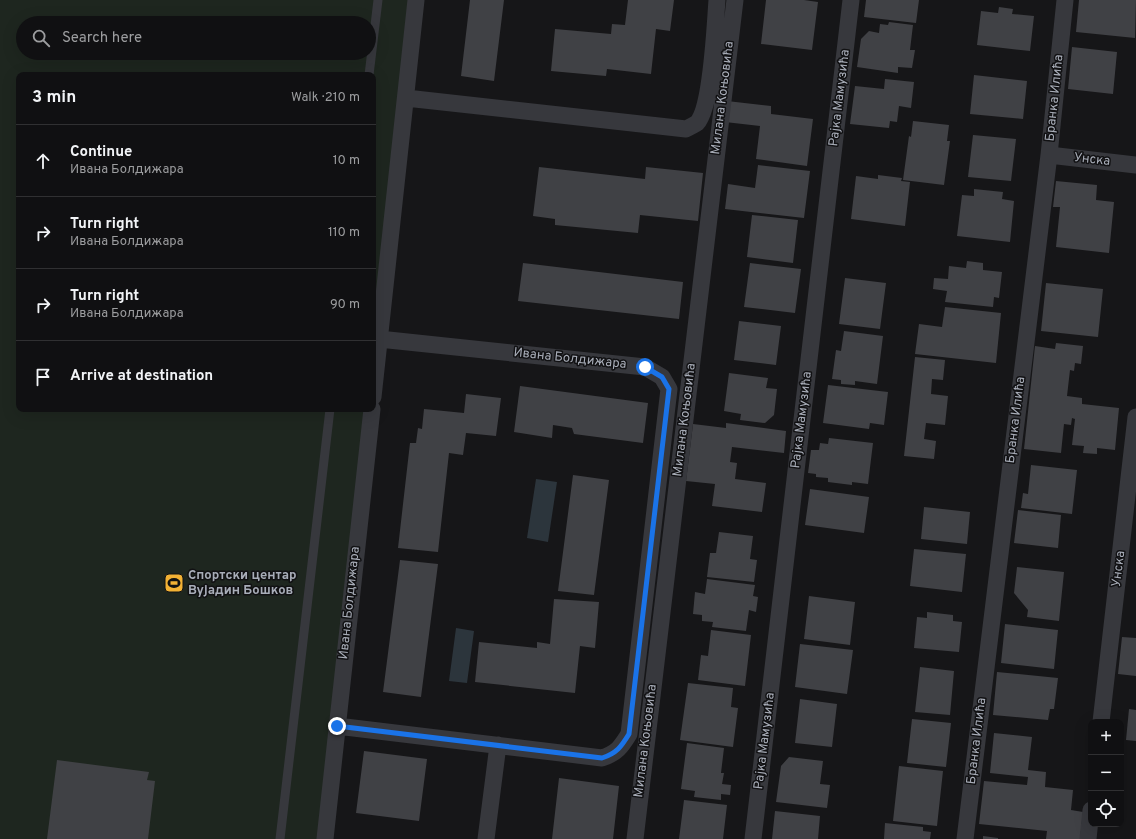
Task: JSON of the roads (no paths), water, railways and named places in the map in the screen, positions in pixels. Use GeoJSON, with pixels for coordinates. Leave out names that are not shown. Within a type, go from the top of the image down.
{"type":"FeatureCollection","features":[{"type":"Feature","properties":{"kind":"street"},"geometry":{"type":"LineString","coordinates":[[376,368],[416,0]]}},
{"type":"Feature","properties":{"kind":"street"},"geometry":{"type":"LineString","coordinates":[[406,98],[686,129],[697,123],[704,111],[708,95],[717,0]]}},
{"type":"Feature","properties":{"kind":"street","name":"Милана Коњовића"},"geometry":{"type":"LineString","coordinates":[[634,839],[734,0]]}},
{"type":"Feature","properties":{"kind":"street","name":"Рајка Мамузића"},"geometry":{"type":"LineString","coordinates":[[754,839],[851,0]]}},
{"type":"Feature","properties":{"kind":"street","name":"Бранка Илића"},"geometry":{"type":"LineString","coordinates":[[965,839],[1049,156],[1065,0]]}},
{"type":"Feature","properties":{"kind":"street","name":"Унска"},"geometry":{"type":"LineString","coordinates":[[1049,156],[1136,165]]}},
{"type":"Feature","properties":{"kind":"street","name":"Ивана Болдижара"},"geometry":{"type":"LineString","coordinates":[[337,726],[602,758],[614,754],[622,746],[629,734],[669,389],[662,377],[645,367],[379,339]]}},
{"type":"Feature","properties":{"kind":"street","name":"Ивана Болдижара"},"geometry":{"type":"LineString","coordinates":[[325,839],[372,412]]}},
{"type":"Feature","properties":{"kind":"street","name":"Унска"},"geometry":{"type":"LineString","coordinates":[[1101,719],[1136,417]]}},
{"type":"Feature","properties":{"kind":"street"},"geometry":{"type":"LineString","coordinates":[[486,839],[498,746]]}},
{"type":"Feature","properties":{"kind":"street"},"geometry":{"type":"LineString","coordinates":[[1088,839],[1089,827]]}},
{"type":"Feature","properties":{"kind":"lane"},"geometry":{"type":"LineString","coordinates":[[376,17],[378,0]]}},
{"type":"Feature","properties":{"kind":"lane"},"geometry":{"type":"LineString","coordinates":[[369,72],[371,60]]}},
{"type":"Feature","properties":{"kind":"lane"},"geometry":{"type":"LineString","coordinates":[[280,839],[330,412]]}},
{"type":"Feature","properties":{"kind":"place","name":"Спортски центар Вујадин Бошков"},"geometry":{"type":"Point","coordinates":[174,583]}}]}
